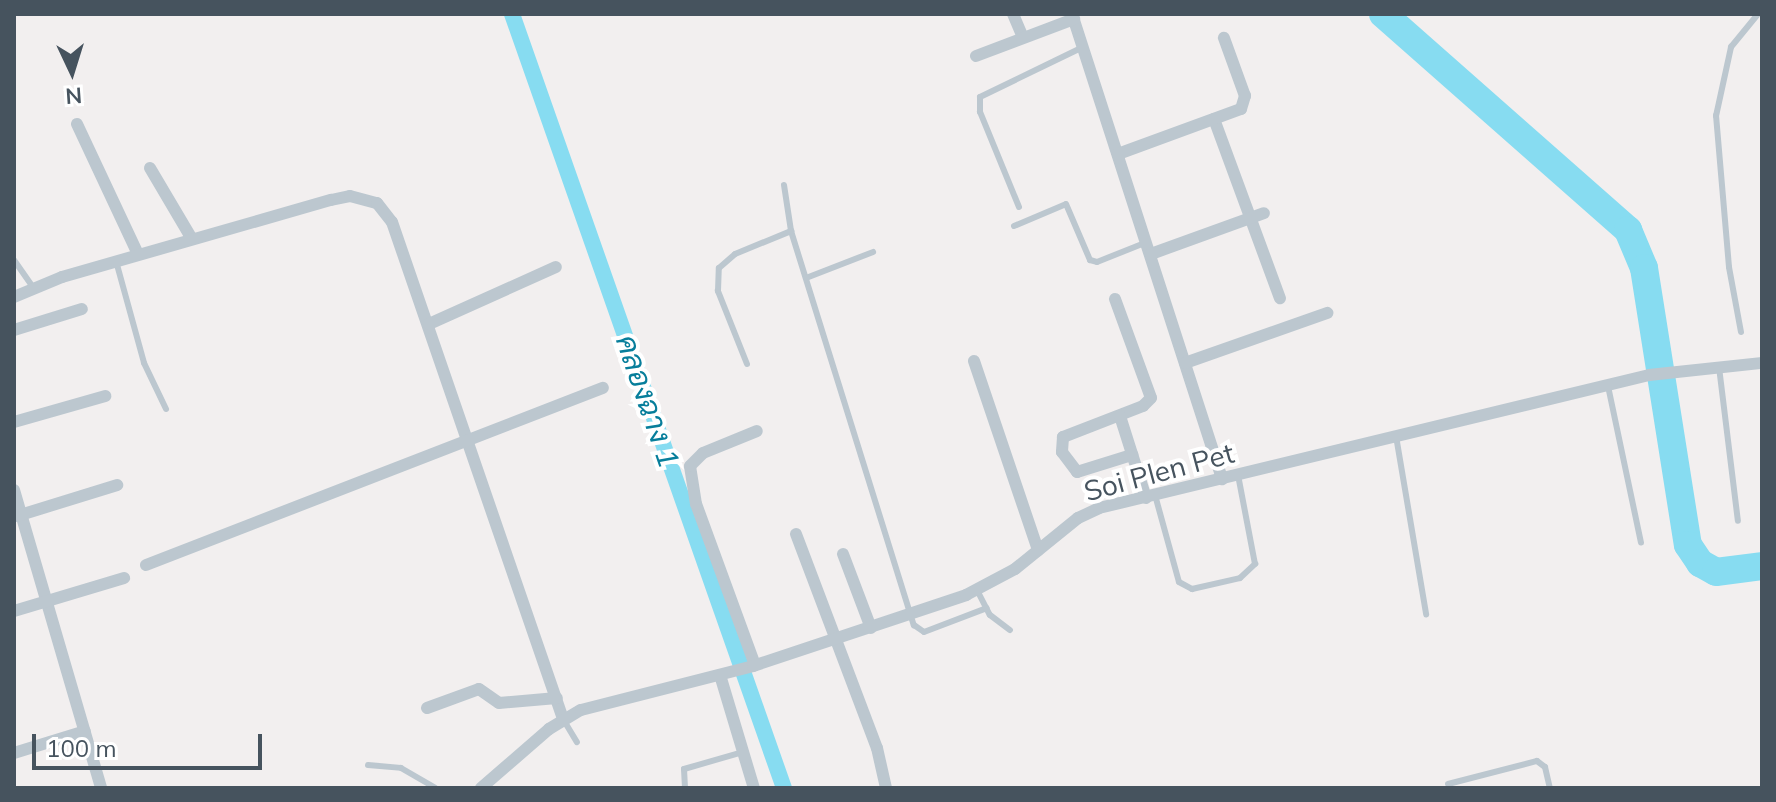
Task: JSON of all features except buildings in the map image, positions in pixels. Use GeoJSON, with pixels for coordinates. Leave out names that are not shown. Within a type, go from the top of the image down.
{"type":"FeatureCollection","features":[{"type":"Feature","properties":{"kind":"street"},"geometry":{"type":"LineString","coordinates":[[1013,14],[1023,37]]}},
{"type":"Feature","properties":{"kind":"street"},"geometry":{"type":"LineString","coordinates":[[976,56],[1073,17],[1222,479]]}},
{"type":"Feature","properties":{"kind":"street"},"geometry":{"type":"LineString","coordinates":[[1118,154],[1214,119],[1245,103],[1224,38]]}},
{"type":"Feature","properties":{"kind":"street"},"geometry":{"type":"LineString","coordinates":[[1214,119],[1280,298]]}},
{"type":"Feature","properties":{"kind":"street"},"geometry":{"type":"LineString","coordinates":[[77,124],[138,254]]}},
{"type":"Feature","properties":{"kind":"street"},"geometry":{"type":"LineString","coordinates":[[150,168],[192,239]]}},
{"type":"Feature","properties":{"kind":"street"},"geometry":{"type":"LineString","coordinates":[[14,297],[138,254],[331,200],[365,198],[386,211],[470,440],[563,719]]}},
{"type":"Feature","properties":{"kind":"street"},"geometry":{"type":"LineString","coordinates":[[1149,248],[1264,213]]}},
{"type":"Feature","properties":{"kind":"street"},"geometry":{"type":"LineString","coordinates":[[429,324],[556,267]]}},
{"type":"Feature","properties":{"kind":"street"},"geometry":{"type":"LineString","coordinates":[[1115,299],[1151,398],[1120,416],[1063,437],[1062,452],[1077,472],[1132,455]]}},
{"type":"Feature","properties":{"kind":"street"},"geometry":{"type":"LineString","coordinates":[[14,330],[82,309]]}},
{"type":"Feature","properties":{"kind":"street"},"geometry":{"type":"LineString","coordinates":[[1185,363],[1327,313]]}},
{"type":"Feature","properties":{"kind":"street"},"geometry":{"type":"LineString","coordinates":[[974,361],[1038,550]]}},
{"type":"Feature","properties":{"kind":"street","name":"Soi Plen Pet"},"geometry":{"type":"LineString","coordinates":[[481,788],[563,719],[605,703],[754,666],[838,640],[977,590],[1038,550],[1078,518],[1395,432],[1649,375],[1762,363]]}},
{"type":"Feature","properties":{"kind":"street"},"geometry":{"type":"LineString","coordinates":[[146,565],[603,388]]}},
{"type":"Feature","properties":{"kind":"street"},"geometry":{"type":"LineString","coordinates":[[14,422],[105,396]]}},
{"type":"Feature","properties":{"kind":"street"},"geometry":{"type":"LineString","coordinates":[[1120,416],[1132,455],[1150,496]]}},
{"type":"Feature","properties":{"kind":"street"},"geometry":{"type":"LineString","coordinates":[[754,666],[696,504],[690,466],[703,453],[757,431]]}},
{"type":"Feature","properties":{"kind":"street"},"geometry":{"type":"LineString","coordinates":[[18,515],[117,485]]}},
{"type":"Feature","properties":{"kind":"street"},"geometry":{"type":"LineString","coordinates":[[14,490],[18,515],[47,602],[101,788]]}},
{"type":"Feature","properties":{"kind":"street"},"geometry":{"type":"LineString","coordinates":[[796,534],[838,640],[886,788]]}},
{"type":"Feature","properties":{"kind":"street"},"geometry":{"type":"LineString","coordinates":[[843,554],[871,628]]}},
{"type":"Feature","properties":{"kind":"street"},"geometry":{"type":"LineString","coordinates":[[14,611],[124,578]]}},
{"type":"Feature","properties":{"kind":"street"},"geometry":{"type":"LineString","coordinates":[[720,675],[754,788]]}},
{"type":"Feature","properties":{"kind":"street"},"geometry":{"type":"LineString","coordinates":[[427,708],[479,689],[499,703],[557,698]]}},
{"type":"Feature","properties":{"kind":"street"},"geometry":{"type":"LineString","coordinates":[[14,753],[85,731]]}},
{"type":"Feature","properties":{"kind":"lane"},"geometry":{"type":"LineString","coordinates":[[1741,332],[1729,267],[1716,116],[1731,47],[1758,14]]}},
{"type":"Feature","properties":{"kind":"lane"},"geometry":{"type":"LineString","coordinates":[[1019,207],[980,112],[980,97],[1083,47]]}},
{"type":"Feature","properties":{"kind":"lane"},"geometry":{"type":"LineString","coordinates":[[784,185],[791,231],[909,614],[924,632],[987,608]]}},
{"type":"Feature","properties":{"kind":"lane"},"geometry":{"type":"LineString","coordinates":[[1014,226],[1066,204],[1090,260],[1097,262],[1149,248]]}},
{"type":"Feature","properties":{"kind":"lane"},"geometry":{"type":"LineString","coordinates":[[747,364],[718,291],[719,268],[735,254],[791,231]]}},
{"type":"Feature","properties":{"kind":"lane"},"geometry":{"type":"LineString","coordinates":[[806,278],[873,252]]}},
{"type":"Feature","properties":{"kind":"lane"},"geometry":{"type":"LineString","coordinates":[[14,260],[34,289]]}},
{"type":"Feature","properties":{"kind":"lane"},"geometry":{"type":"LineString","coordinates":[[116,261],[144,363],[166,409]]}},
{"type":"Feature","properties":{"kind":"lane"},"geometry":{"type":"LineString","coordinates":[[1719,367],[1738,521]]}},
{"type":"Feature","properties":{"kind":"lane"},"geometry":{"type":"LineString","coordinates":[[1608,384],[1641,543]]}},
{"type":"Feature","properties":{"kind":"lane"},"geometry":{"type":"LineString","coordinates":[[1395,432],[1426,614]]}},
{"type":"Feature","properties":{"kind":"lane"},"geometry":{"type":"LineString","coordinates":[[1150,496],[1179,582],[1192,589],[1240,578],[1255,564],[1238,475]]}},
{"type":"Feature","properties":{"kind":"lane"},"geometry":{"type":"LineString","coordinates":[[977,590],[987,608],[1010,630]]}},
{"type":"Feature","properties":{"kind":"lane"},"geometry":{"type":"LineString","coordinates":[[563,719],[577,742]]}},
{"type":"Feature","properties":{"kind":"lane"},"geometry":{"type":"LineString","coordinates":[[685,788],[684,769],[743,752]]}},
{"type":"Feature","properties":{"kind":"lane"},"geometry":{"type":"LineString","coordinates":[[1448,784],[1537,761],[1545,767],[1550,788]]}},
{"type":"Feature","properties":{"kind":"lane"},"geometry":{"type":"LineString","coordinates":[[368,765],[408,770],[435,788]]}},
{"type":"Feature","properties":{"kind":"waterway","name":"คลองฉาง 1"},"geometry":{"type":"LineString","coordinates":[[512,14],[784,788]]}},
{"type":"Feature","properties":{"kind":"waterway"},"geometry":{"type":"LineString","coordinates":[[1383,14],[1628,230],[1644,268],[1688,545],[1700,563],[1716,572],[1762,566]]}}]}
